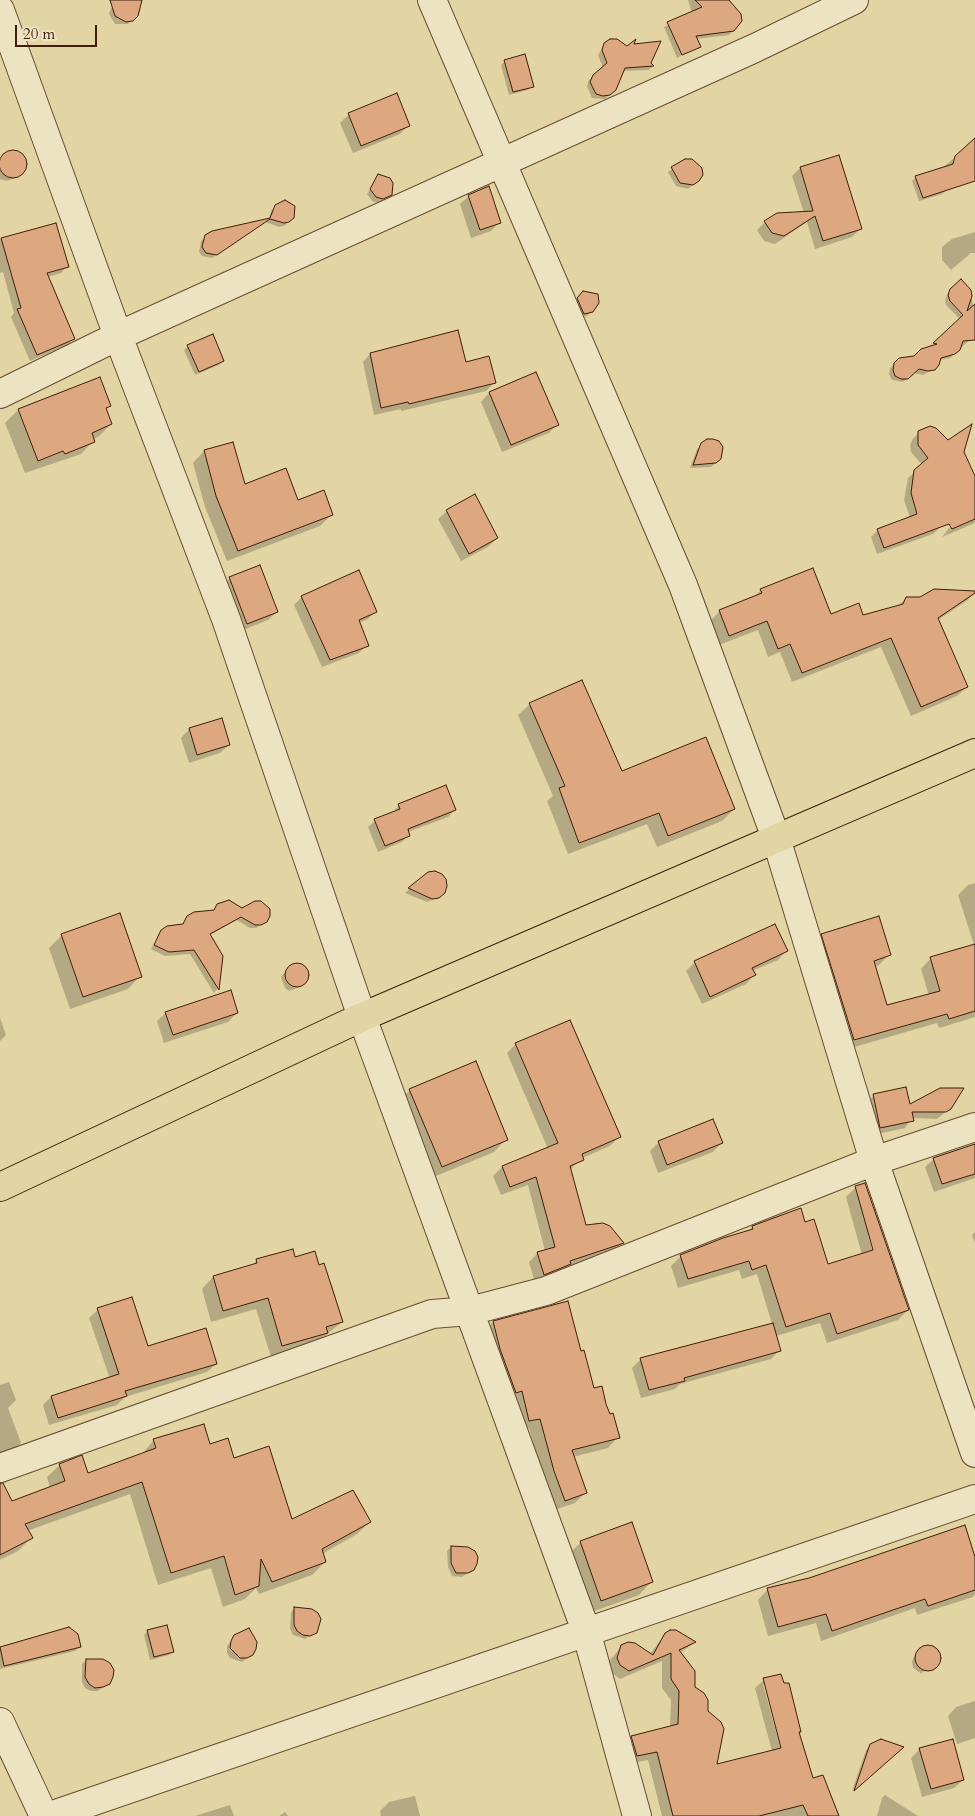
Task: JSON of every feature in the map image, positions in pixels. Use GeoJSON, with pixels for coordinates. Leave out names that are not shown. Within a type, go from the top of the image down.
{"type":"FeatureCollection","features":[{"type":"Feature","properties":{"kind":"main road"},"geometry":{"type":"LineString","coordinates":[[0,1187],[362,1017],[975,753]]}},
{"type":"Feature","properties":{"kind":"street"},"geometry":{"type":"LineString","coordinates":[[432,0],[503,163],[557,296],[683,584],[776,838],[874,1162],[975,1452]]}},
{"type":"Feature","properties":{"kind":"street"},"geometry":{"type":"LineString","coordinates":[[0,394],[118,336],[755,48],[854,0]]}},
{"type":"Feature","properties":{"kind":"street"},"geometry":{"type":"LineString","coordinates":[[0,10],[118,336],[226,619],[362,1017],[586,1631],[637,1816]]}},
{"type":"Feature","properties":{"kind":"street"},"geometry":{"type":"LineString","coordinates":[[0,1468],[432,1314],[470,1311],[546,1290],[874,1162],[975,1127]]}},
{"type":"Feature","properties":{"kind":"street"},"geometry":{"type":"LineString","coordinates":[[50,1816],[975,1499]]}},
{"type":"Feature","properties":{"kind":"street"},"geometry":{"type":"LineString","coordinates":[[0,1722],[44,1816]]}},
{"type":"Feature","properties":{"kind":"building"},"geometry":{"type":"Polygon","coordinates":[[[110,0],[142,0],[138,16],[133,21],[126,22],[115,16],[110,0]]]}},
{"type":"Feature","properties":{"kind":"building"},"geometry":{"type":"Polygon","coordinates":[[[695,0],[729,0],[741,14],[742,21],[734,31],[696,36],[701,47],[682,55],[667,22],[702,7],[695,0]]]}},
{"type":"Feature","properties":{"kind":"building"},"geometry":{"type":"Polygon","coordinates":[[[610,39],[617,39],[627,46],[636,39],[634,44],[661,41],[651,63],[654,66],[625,68],[616,90],[610,95],[603,96],[596,94],[590,82],[593,75],[607,63],[602,50],[604,43],[610,39]]]}},
{"type":"Feature","properties":{"kind":"building"},"geometry":{"type":"Polygon","coordinates":[[[525,54],[534,87],[513,92],[504,60],[525,54]]]}},
{"type":"Feature","properties":{"kind":"building"},"geometry":{"type":"Polygon","coordinates":[[[397,93],[410,126],[361,146],[348,113],[397,93]]]}},
{"type":"Feature","properties":{"kind":"building"},"geometry":{"type":"Polygon","coordinates":[[[975,138],[975,181],[923,198],[915,176],[953,164],[955,156],[975,138]]]}},
{"type":"Feature","properties":{"kind":"building"},"geometry":{"type":"Polygon","coordinates":[[[13,150],[23,154],[27,164],[23,174],[13,178],[3,174],[-1,164],[3,154],[13,150]]]}},
{"type":"Feature","properties":{"kind":"building"},"geometry":{"type":"Polygon","coordinates":[[[839,155],[862,229],[823,241],[815,216],[784,236],[772,233],[764,221],[777,213],[813,211],[800,167],[839,155]]]}},
{"type":"Feature","properties":{"kind":"building"},"geometry":{"type":"Polygon","coordinates":[[[685,159],[692,159],[702,168],[703,175],[693,185],[680,183],[671,167],[685,159]]]}},
{"type":"Feature","properties":{"kind":"building"},"geometry":{"type":"Polygon","coordinates":[[[378,174],[390,178],[393,183],[392,195],[383,199],[376,197],[370,189],[378,174]]]}},
{"type":"Feature","properties":{"kind":"building"},"geometry":{"type":"Polygon","coordinates":[[[489,186],[501,223],[480,230],[468,195],[489,186]]]}},
{"type":"Feature","properties":{"kind":"building"},"geometry":{"type":"Polygon","coordinates":[[[285,200],[295,206],[294,218],[289,222],[284,223],[270,219],[217,255],[206,253],[202,247],[205,235],[212,231],[270,218],[275,205],[285,200]]]}},
{"type":"Feature","properties":{"kind":"building"},"geometry":{"type":"Polygon","coordinates":[[[56,223],[69,267],[47,273],[75,339],[37,355],[17,309],[21,308],[1,238],[56,223]]]}},
{"type":"Feature","properties":{"kind":"building"},"geometry":{"type":"Polygon","coordinates":[[[961,279],[971,290],[972,296],[967,311],[975,304],[975,340],[963,341],[960,350],[955,354],[941,358],[935,370],[919,369],[908,379],[901,379],[895,376],[893,370],[894,363],[899,358],[914,356],[921,349],[937,344],[933,343],[963,315],[950,301],[948,295],[950,289],[961,279]]]}},
{"type":"Feature","properties":{"kind":"building"},"geometry":{"type":"Polygon","coordinates":[[[583,291],[598,294],[599,303],[593,312],[584,314],[577,298],[583,291]]]}},
{"type":"Feature","properties":{"kind":"building"},"geometry":{"type":"Polygon","coordinates":[[[458,330],[466,362],[489,356],[496,383],[409,404],[408,402],[381,408],[370,353],[458,330]]]}},
{"type":"Feature","properties":{"kind":"building"},"geometry":{"type":"Polygon","coordinates":[[[213,334],[224,361],[199,372],[187,345],[213,334]]]}},
{"type":"Feature","properties":{"kind":"building"},"geometry":{"type":"Polygon","coordinates":[[[536,372],[559,425],[511,445],[489,392],[536,372]]]}},
{"type":"Feature","properties":{"kind":"building"},"geometry":{"type":"Polygon","coordinates":[[[100,377],[111,406],[106,408],[112,424],[92,433],[95,442],[65,454],[63,451],[38,461],[18,409],[100,377]]]}},
{"type":"Feature","properties":{"kind":"building"},"geometry":{"type":"Polygon","coordinates":[[[972,424],[964,452],[975,476],[975,519],[952,529],[949,524],[884,548],[877,529],[917,514],[911,493],[914,470],[928,458],[918,445],[918,431],[930,426],[936,428],[948,440],[972,424]]]}},
{"type":"Feature","properties":{"kind":"building"},"geometry":{"type":"Polygon","coordinates":[[[707,439],[719,441],[723,447],[721,459],[716,463],[693,465],[701,443],[707,439]]]}},
{"type":"Feature","properties":{"kind":"building"},"geometry":{"type":"Polygon","coordinates":[[[233,442],[245,484],[286,468],[298,500],[324,490],[333,515],[238,551],[216,496],[204,450],[233,442]]]}},
{"type":"Feature","properties":{"kind":"building"},"geometry":{"type":"Polygon","coordinates":[[[475,494],[498,538],[469,554],[446,510],[475,494]]]}},
{"type":"Feature","properties":{"kind":"building"},"geometry":{"type":"Polygon","coordinates":[[[260,565],[278,612],[247,624],[229,577],[260,565]]]}},
{"type":"Feature","properties":{"kind":"building"},"geometry":{"type":"Polygon","coordinates":[[[813,568],[831,614],[859,603],[863,615],[903,604],[906,597],[920,597],[934,589],[975,591],[975,593],[938,618],[968,687],[921,707],[891,638],[802,673],[790,644],[778,649],[767,621],[729,636],[719,610],[762,593],[760,589],[813,568]]]}},
{"type":"Feature","properties":{"kind":"building"},"geometry":{"type":"Polygon","coordinates":[[[359,570],[377,612],[359,620],[369,646],[330,660],[301,596],[359,570]]]}},
{"type":"Feature","properties":{"kind":"building"},"geometry":{"type":"Polygon","coordinates":[[[582,680],[622,771],[706,737],[735,809],[668,836],[659,813],[579,843],[559,788],[565,786],[529,703],[582,680]]]}},
{"type":"Feature","properties":{"kind":"building"},"geometry":{"type":"Polygon","coordinates":[[[222,718],[230,745],[197,755],[189,728],[222,718]]]}},
{"type":"Feature","properties":{"kind":"building"},"geometry":{"type":"Polygon","coordinates":[[[446,785],[456,810],[408,829],[410,836],[385,846],[374,819],[400,809],[398,804],[446,785]]]}},
{"type":"Feature","properties":{"kind":"building"},"geometry":{"type":"Polygon","coordinates":[[[435,871],[442,874],[446,879],[445,893],[439,898],[432,899],[408,888],[428,872],[435,871]]]}},
{"type":"Feature","properties":{"kind":"building"},"geometry":{"type":"Polygon","coordinates":[[[229,900],[242,908],[255,901],[261,901],[270,909],[270,916],[267,922],[261,925],[255,925],[241,917],[210,934],[223,956],[219,990],[194,950],[169,952],[154,945],[161,930],[167,926],[183,924],[187,916],[194,912],[214,910],[217,904],[229,900]]]}},
{"type":"Feature","properties":{"kind":"building"},"geometry":{"type":"Polygon","coordinates":[[[120,913],[142,977],[83,997],[61,934],[120,913]]]}},
{"type":"Feature","properties":{"kind":"building"},"geometry":{"type":"Polygon","coordinates":[[[879,916],[891,955],[874,961],[887,1005],[940,991],[930,957],[975,944],[975,1011],[949,1019],[947,1014],[854,1040],[821,934],[879,916]]]}},
{"type":"Feature","properties":{"kind":"building"},"geometry":{"type":"Polygon","coordinates":[[[775,924],[788,951],[752,968],[756,975],[710,997],[694,961],[775,924]]]}},
{"type":"Feature","properties":{"kind":"building"},"geometry":{"type":"Polygon","coordinates":[[[297,963],[302,964],[308,970],[308,980],[302,986],[297,987],[292,986],[286,980],[285,975],[286,970],[292,964],[297,963]]]}},
{"type":"Feature","properties":{"kind":"building"},"geometry":{"type":"Polygon","coordinates":[[[231,990],[238,1013],[173,1035],[165,1012],[231,990]]]}},
{"type":"Feature","properties":{"kind":"building"},"geometry":{"type":"Polygon","coordinates":[[[570,1020],[621,1137],[582,1154],[584,1160],[570,1166],[586,1225],[603,1223],[610,1226],[624,1243],[570,1261],[571,1264],[544,1275],[537,1252],[555,1247],[536,1177],[510,1187],[502,1166],[558,1143],[515,1043],[570,1020]]]}},
{"type":"Feature","properties":{"kind":"building"},"geometry":{"type":"Polygon","coordinates":[[[476,1061],[508,1140],[442,1167],[409,1089],[476,1061]]]}},
{"type":"Feature","properties":{"kind":"building"},"geometry":{"type":"Polygon","coordinates":[[[906,1087],[910,1104],[940,1088],[964,1088],[951,1109],[946,1112],[912,1112],[914,1121],[880,1128],[873,1094],[906,1087]]]}},
{"type":"Feature","properties":{"kind":"building"},"geometry":{"type":"Polygon","coordinates":[[[713,1119],[723,1143],[667,1165],[658,1141],[713,1119]]]}},
{"type":"Feature","properties":{"kind":"building"},"geometry":{"type":"Polygon","coordinates":[[[975,1144],[975,1174],[942,1184],[933,1158],[975,1144]]]}},
{"type":"Feature","properties":{"kind":"building"},"geometry":{"type":"Polygon","coordinates":[[[865,1183],[909,1310],[837,1334],[830,1313],[786,1327],[766,1265],[752,1270],[749,1261],[688,1279],[680,1255],[723,1238],[753,1229],[752,1226],[801,1208],[805,1222],[814,1219],[828,1264],[873,1250],[855,1186],[865,1183]]]}},
{"type":"Feature","properties":{"kind":"building"},"geometry":{"type":"Polygon","coordinates":[[[293,1249],[295,1257],[315,1251],[319,1265],[324,1263],[343,1322],[326,1327],[328,1333],[282,1346],[268,1298],[223,1311],[213,1276],[257,1263],[256,1259],[293,1249]]]}},
{"type":"Feature","properties":{"kind":"building"},"geometry":{"type":"Polygon","coordinates":[[[132,1297],[148,1346],[206,1328],[217,1364],[125,1391],[127,1396],[58,1418],[51,1396],[119,1374],[97,1308],[132,1297]]]}},
{"type":"Feature","properties":{"kind":"building"},"geometry":{"type":"Polygon","coordinates":[[[568,1301],[581,1351],[584,1350],[594,1388],[602,1386],[606,1404],[610,1414],[613,1413],[620,1438],[572,1450],[587,1493],[565,1501],[554,1471],[540,1419],[529,1421],[522,1391],[516,1393],[500,1349],[493,1321],[568,1301]]]}},
{"type":"Feature","properties":{"kind":"building"},"geometry":{"type":"Polygon","coordinates":[[[773,1323],[781,1351],[684,1378],[685,1381],[649,1390],[640,1358],[773,1323]]]}},
{"type":"Feature","properties":{"kind":"building"},"geometry":{"type":"Polygon","coordinates":[[[204,1424],[210,1444],[228,1438],[234,1458],[269,1446],[292,1519],[353,1490],[371,1522],[322,1549],[326,1562],[272,1582],[261,1559],[259,1586],[235,1595],[224,1556],[171,1573],[142,1482],[25,1524],[33,1538],[0,1555],[0,1483],[3,1483],[12,1501],[65,1481],[59,1464],[82,1455],[88,1473],[156,1448],[153,1439],[204,1424]]]}},
{"type":"Feature","properties":{"kind":"building"},"geometry":{"type":"Polygon","coordinates":[[[632,1522],[653,1582],[601,1601],[580,1541],[632,1522]]]}},
{"type":"Feature","properties":{"kind":"building"},"geometry":{"type":"Polygon","coordinates":[[[965,1525],[975,1557],[975,1590],[928,1606],[925,1599],[832,1631],[826,1614],[778,1627],[767,1588],[809,1578],[965,1525]]]}},
{"type":"Feature","properties":{"kind":"building"},"geometry":{"type":"Polygon","coordinates":[[[451,1546],[468,1547],[475,1551],[478,1557],[474,1570],[468,1573],[456,1573],[451,1563],[451,1546]]]}},
{"type":"Feature","properties":{"kind":"building"},"geometry":{"type":"Polygon","coordinates":[[[294,1607],[312,1609],[318,1613],[321,1619],[317,1633],[310,1636],[303,1635],[297,1631],[294,1625],[294,1607]]]}},
{"type":"Feature","properties":{"kind":"building"},"geometry":{"type":"Polygon","coordinates":[[[167,1625],[174,1652],[154,1657],[147,1630],[167,1625]]]}},
{"type":"Feature","properties":{"kind":"building"},"geometry":{"type":"Polygon","coordinates":[[[69,1627],[78,1634],[81,1647],[4,1666],[0,1647],[69,1627]]]}},
{"type":"Feature","properties":{"kind":"building"},"geometry":{"type":"Polygon","coordinates":[[[249,1628],[257,1642],[256,1649],[253,1655],[247,1658],[240,1658],[230,1648],[231,1641],[234,1635],[249,1628]]]}},
{"type":"Feature","properties":{"kind":"building"},"geometry":{"type":"Polygon","coordinates":[[[670,1630],[676,1630],[696,1642],[679,1650],[695,1671],[695,1687],[704,1693],[708,1700],[708,1711],[721,1722],[724,1729],[717,1764],[781,1748],[763,1678],[781,1674],[784,1683],[789,1683],[801,1732],[799,1732],[813,1778],[823,1775],[839,1816],[808,1816],[803,1805],[759,1816],[673,1816],[657,1752],[637,1756],[631,1736],[678,1724],[679,1691],[671,1679],[671,1653],[629,1671],[620,1665],[617,1658],[621,1645],[628,1642],[635,1643],[653,1655],[665,1633],[670,1630]]]}},
{"type":"Feature","properties":{"kind":"building"},"geometry":{"type":"Polygon","coordinates":[[[928,1645],[937,1649],[941,1658],[937,1667],[928,1671],[919,1667],[915,1658],[919,1649],[928,1645]]]}},
{"type":"Feature","properties":{"kind":"building"},"geometry":{"type":"Polygon","coordinates":[[[86,1659],[103,1659],[110,1663],[114,1670],[110,1684],[95,1688],[89,1684],[85,1677],[86,1659]]]}},
{"type":"Feature","properties":{"kind":"building"},"geometry":{"type":"Polygon","coordinates":[[[881,1739],[904,1747],[854,1791],[870,1744],[881,1739]]]}},
{"type":"Feature","properties":{"kind":"building"},"geometry":{"type":"Polygon","coordinates":[[[953,1739],[964,1780],[931,1789],[919,1748],[953,1739]]]}}]}
